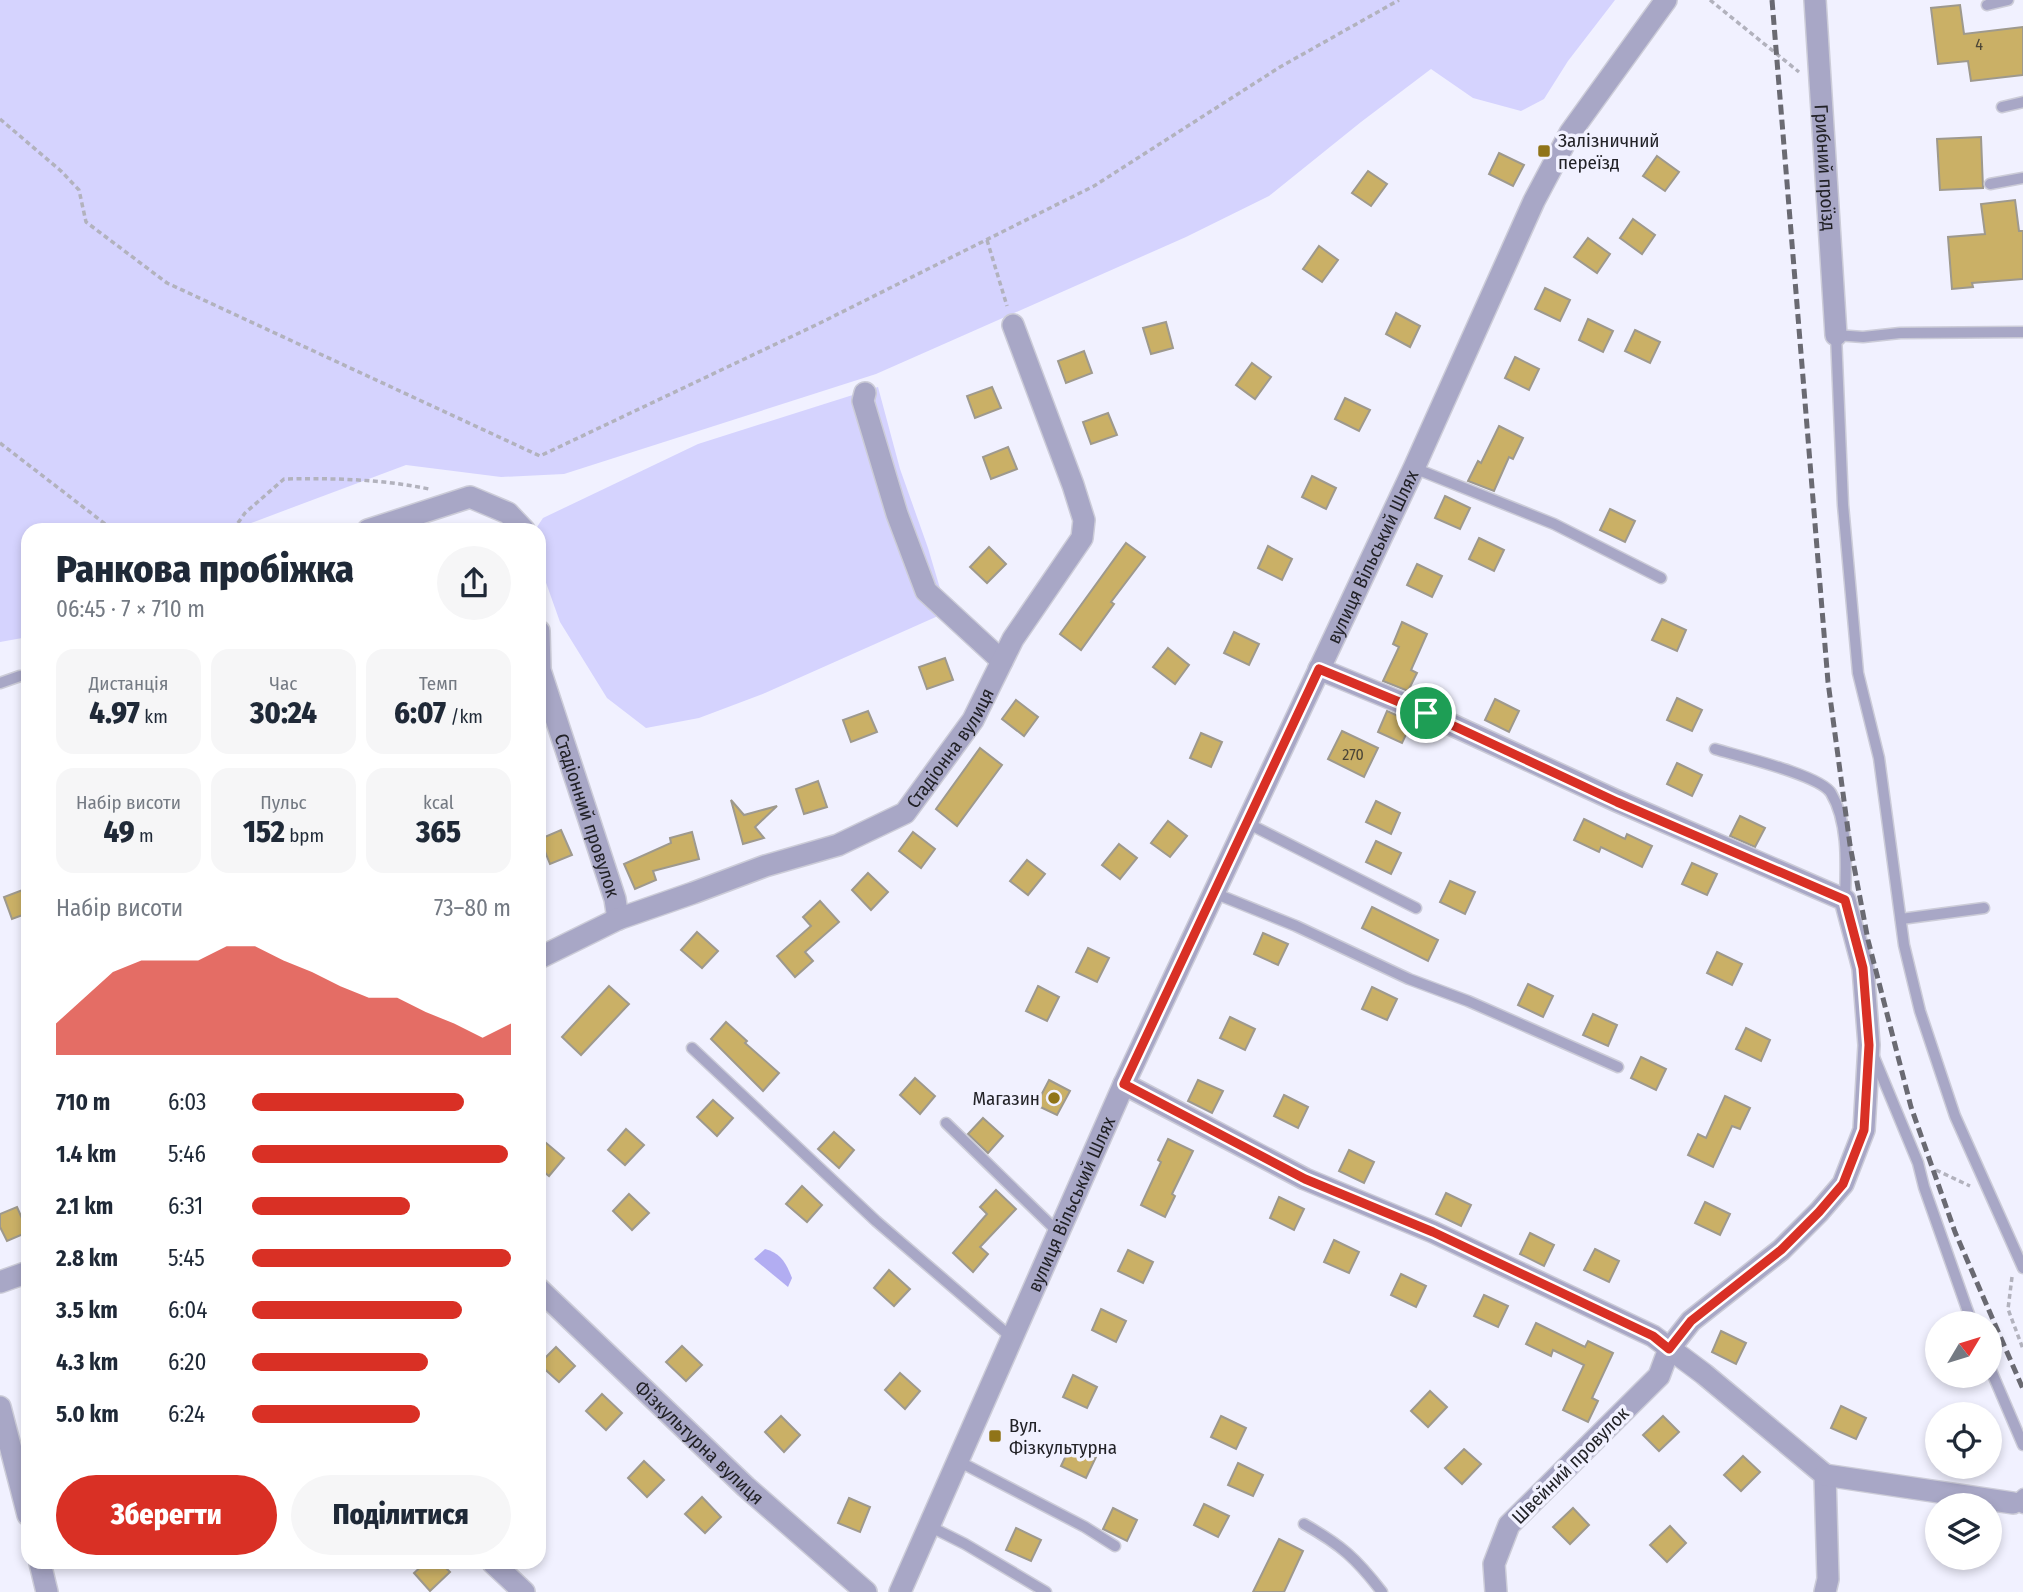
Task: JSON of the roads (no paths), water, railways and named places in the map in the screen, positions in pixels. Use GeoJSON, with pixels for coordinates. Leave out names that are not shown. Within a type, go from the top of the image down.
{"type":"FeatureCollection","features":[{"type":"Feature","properties":{"kind":"street","name":"вулиця Вільський Шлях"},"geometry":{"type":"LineString","coordinates":[[900,1592],[1124,1084],[1414,468],[1554,160],[1599,89],[1666,0]]}},
{"type":"Feature","properties":{"kind":"street","name":"Грибний проїзд"},"geometry":{"type":"LineString","coordinates":[[1815,0],[1836,335]]}},
{"type":"Feature","properties":{"kind":"street","name":"Стадіонна вулиця"},"geometry":{"type":"LineString","coordinates":[[546,955],[618,919],[765,866],[838,845],[905,813],[973,720],[1013,639],[1082,538],[1084,520],[1073,485],[1013,325]]}},
{"type":"Feature","properties":{"kind":"street"},"geometry":{"type":"LineString","coordinates":[[865,393],[863,401],[897,514],[926,591],[1002,661]]}},
{"type":"Feature","properties":{"kind":"street"},"geometry":{"type":"LineString","coordinates":[[389,523],[470,496],[508,513],[517,523]]}},
{"type":"Feature","properties":{"kind":"street"},"geometry":{"type":"LineString","coordinates":[[1319,669],[1426,713],[1617,802],[1845,900]]}},
{"type":"Feature","properties":{"kind":"street","name":"Стадіонний провулок"},"geometry":{"type":"LineString","coordinates":[[546,688],[615,899],[618,919]]}},
{"type":"Feature","properties":{"kind":"street","name":"Швейний провулок"},"geometry":{"type":"LineString","coordinates":[[1496,1592],[1494,1564],[1509,1525],[1659,1377],[1669,1349],[1691,1321],[1781,1250],[1843,1184],[1864,1130],[1869,1045],[1863,968],[1845,900]]}},
{"type":"Feature","properties":{"kind":"street"},"geometry":{"type":"LineString","coordinates":[[1124,1084],[1305,1179],[1433,1232],[1653,1336],[1704,1374],[1825,1475],[2020,1502]]}},
{"type":"Feature","properties":{"kind":"street"},"geometry":{"type":"LineString","coordinates":[[0,1282],[21,1274]]}},
{"type":"Feature","properties":{"kind":"street","name":"Фізкультурна вулиця"},"geometry":{"type":"LineString","coordinates":[[546,1296],[746,1487],[866,1592]]}},
{"type":"Feature","properties":{"kind":"street"},"geometry":{"type":"LineString","coordinates":[[0,1406],[21,1488]]}},
{"type":"Feature","properties":{"kind":"street"},"geometry":{"type":"LineString","coordinates":[[1825,1475],[1828,1579],[1825,1592]]}},
{"type":"Feature","properties":{"kind":"street"},"geometry":{"type":"LineString","coordinates":[[41,1569],[47,1592]]}},
{"type":"Feature","properties":{"kind":"street"},"geometry":{"type":"LineString","coordinates":[[499,1569],[524,1592]]}},
{"type":"Feature","properties":{"kind":"lane"},"geometry":{"type":"LineString","coordinates":[[1987,5],[2008,0]]}},
{"type":"Feature","properties":{"kind":"lane"},"geometry":{"type":"LineString","coordinates":[[2003,107],[2023,102]]}},
{"type":"Feature","properties":{"kind":"lane"},"geometry":{"type":"LineString","coordinates":[[1990,184],[2023,178]]}},
{"type":"Feature","properties":{"kind":"lane"},"geometry":{"type":"LineString","coordinates":[[2023,332],[1900,333],[1863,337],[1836,335],[1843,505],[1858,673],[1880,758],[1904,945],[1920,1011],[1955,1116],[2023,1268]]}},
{"type":"Feature","properties":{"kind":"lane"},"geometry":{"type":"LineString","coordinates":[[1414,468],[1554,524],[1661,578]]}},
{"type":"Feature","properties":{"kind":"lane"},"geometry":{"type":"LineString","coordinates":[[0,683],[20,676]]}},
{"type":"Feature","properties":{"kind":"lane"},"geometry":{"type":"LineString","coordinates":[[1715,749],[1809,778],[1830,791],[1841,817],[1847,863],[1845,900]]}},
{"type":"Feature","properties":{"kind":"lane"},"geometry":{"type":"LineString","coordinates":[[1247,823],[1416,908]]}},
{"type":"Feature","properties":{"kind":"lane"},"geometry":{"type":"LineString","coordinates":[[1214,893],[1296,926],[1409,979],[1468,1001],[1618,1067]]}},
{"type":"Feature","properties":{"kind":"lane"},"geometry":{"type":"LineString","coordinates":[[1901,919],[1984,908]]}},
{"type":"Feature","properties":{"kind":"lane"},"geometry":{"type":"LineString","coordinates":[[1869,1045],[1918,1163],[1968,1311]]}},
{"type":"Feature","properties":{"kind":"lane"},"geometry":{"type":"LineString","coordinates":[[692,1048],[876,1221],[1012,1338]]}},
{"type":"Feature","properties":{"kind":"lane"},"geometry":{"type":"LineString","coordinates":[[946,1123],[1058,1233]]}},
{"type":"Feature","properties":{"kind":"lane"},"geometry":{"type":"LineString","coordinates":[[1999,1388],[2023,1445]]}},
{"type":"Feature","properties":{"kind":"lane"},"geometry":{"type":"LineString","coordinates":[[958,1461],[1115,1546]]}},
{"type":"Feature","properties":{"kind":"lane"},"geometry":{"type":"LineString","coordinates":[[1304,1524],[1336,1541],[1360,1564],[1382,1592]]}},
{"type":"Feature","properties":{"kind":"lane"},"geometry":{"type":"LineString","coordinates":[[929,1526],[965,1544],[1045,1592]]}},
{"type":"Feature","properties":{"kind":"railway"},"geometry":{"type":"LineString","coordinates":[[1772,0],[1828,682],[1850,845],[1868,940],[1911,1107],[1955,1232],[2023,1389]]}},
{"type":"Feature","properties":{"kind":"place","name":"Залізничний переїзд"},"geometry":{"type":"Point","coordinates":[1544,151]}},
{"type":"Feature","properties":{"kind":"place","name":"Магазин"},"geometry":{"type":"Point","coordinates":[1054,1098]}},
{"type":"Feature","properties":{"kind":"place","name":"Вул. Фізкультурна"},"geometry":{"type":"Point","coordinates":[995,1436]}}]}
